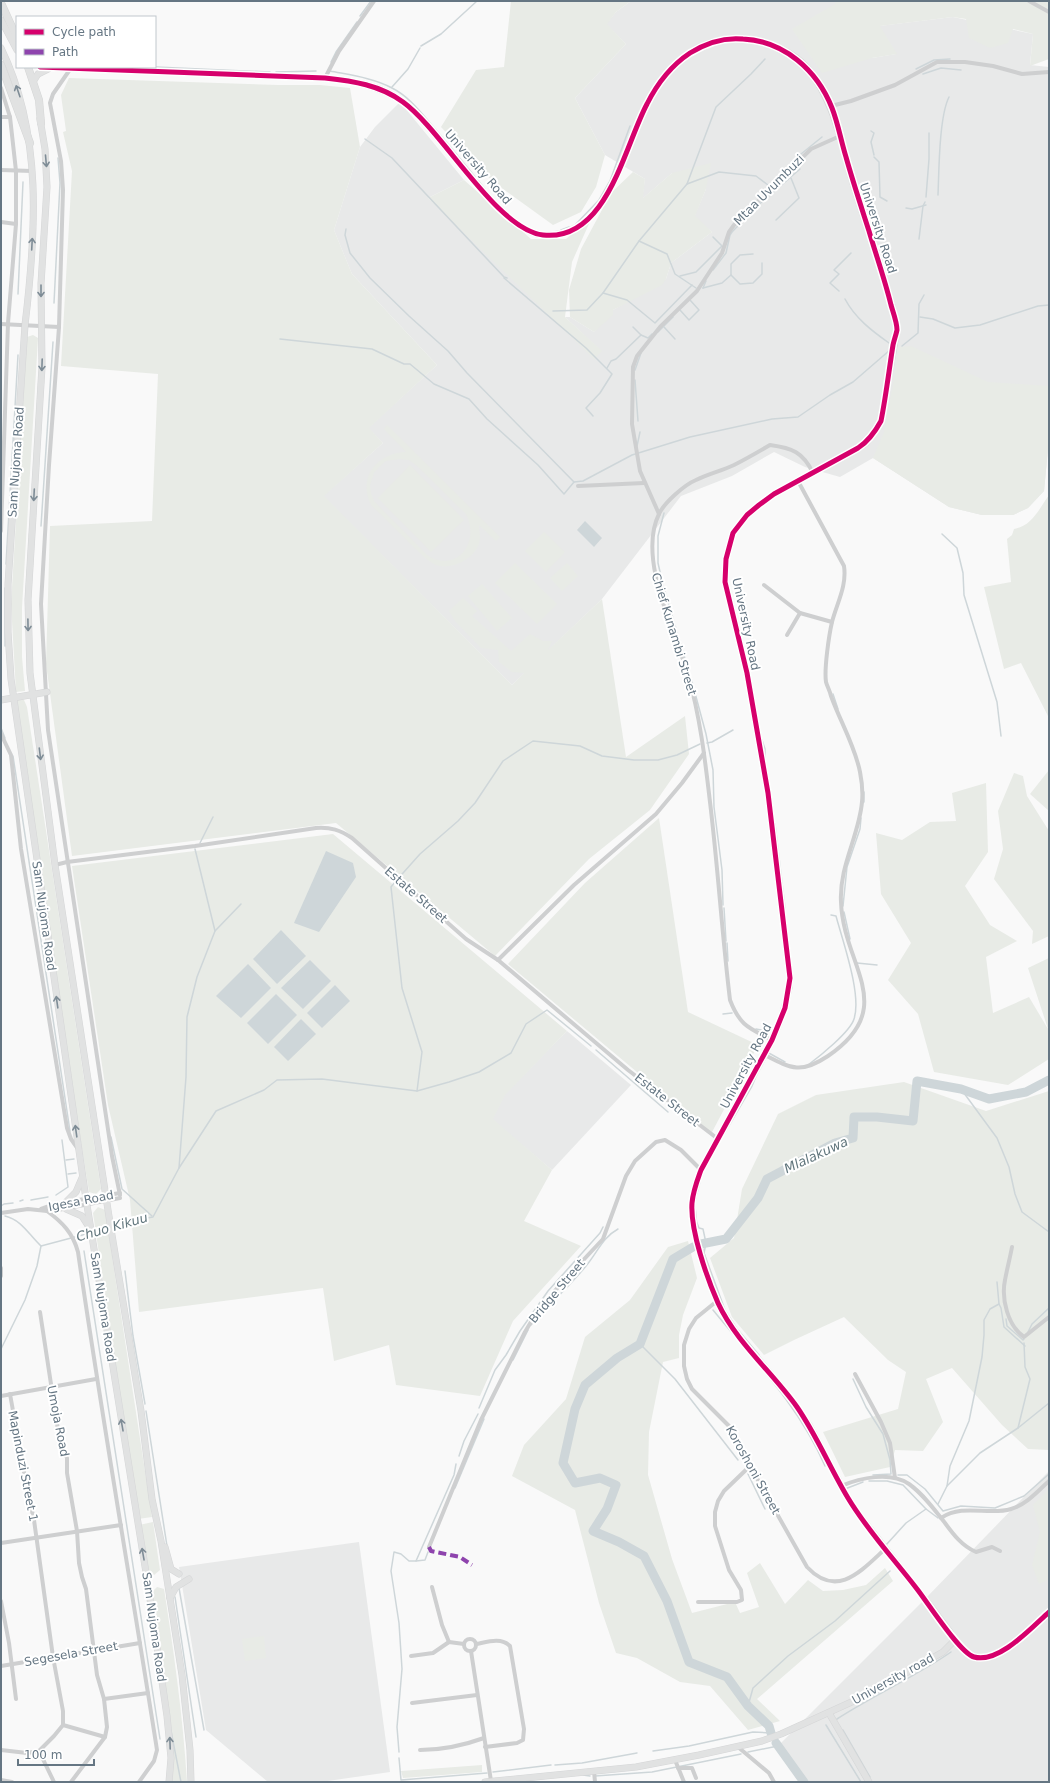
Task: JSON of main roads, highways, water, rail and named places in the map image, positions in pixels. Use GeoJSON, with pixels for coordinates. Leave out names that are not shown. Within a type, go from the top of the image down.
{"type":"FeatureCollection","features":[{"type":"Feature","properties":{"kind":"highway"},"geometry":{"type":"LineString","coordinates":[[1,3],[16,36]]}},
{"type":"Feature","properties":{"kind":"highway"},"geometry":{"type":"LineString","coordinates":[[1,65],[30,143]]}},
{"type":"Feature","properties":{"kind":"highway"},"geometry":{"type":"LineString","coordinates":[[28,68],[39,100],[41,123]]}},
{"type":"Feature","properties":{"kind":"main road"},"geometry":{"type":"LineString","coordinates":[[1,20],[16,48]]}},
{"type":"Feature","properties":{"kind":"main road","name":"University Road"},"geometry":{"type":"LineString","coordinates":[[49,68],[325,78],[371,85],[403,101],[422,118],[477,185],[504,213],[519,225],[541,235],[565,233],[577,228],[590,218],[602,204],[620,168],[634,129],[655,89],[683,58],[708,43],[726,38],[743,38],[760,40],[784,51],[806,67],[831,106],[886,285],[897,329],[881,421],[866,442],[772,495],[747,515],[734,533],[726,559],[725,582],[747,673],[768,793],[789,969],[789,988],[785,1008],[772,1040],[701,1170],[695,1187],[692,1204],[695,1234],[717,1301],[737,1334],[782,1388],[809,1425],[856,1511],[950,1632],[954,1641]]}},
{"type":"Feature","properties":{"kind":"main road","name":"Sam Nujoma Road"},"geometry":{"type":"LineString","coordinates":[[1,48],[20,96],[27,122],[32,171],[33,222],[30,286],[25,325],[8,584],[8,632],[13,698],[86,1202],[148,1585],[167,1716],[171,1758],[169,1782]]}},
{"type":"Feature","properties":{"kind":"main road","name":"Sam Nujoma Road"},"geometry":{"type":"LineString","coordinates":[[24,68],[41,123],[47,170],[41,284],[42,367],[28,600],[30,673],[55,865],[106,1198],[143,1425],[152,1499],[158,1522],[182,1675],[190,1750],[191,1782]]}},
{"type":"Feature","properties":{"kind":"main road"},"geometry":{"type":"LineString","coordinates":[[33,82],[38,74],[49,68]]}},
{"type":"Feature","properties":{"kind":"main road"},"geometry":{"type":"LineString","coordinates":[[1,700],[47,692]]}},
{"type":"Feature","properties":{"kind":"main road"},"geometry":{"type":"LineString","coordinates":[[83,1173],[78,1189],[66,1205],[82,1216],[91,1230]]}},
{"type":"Feature","properties":{"kind":"main road"},"geometry":{"type":"LineString","coordinates":[[152,1499],[171,1569],[180,1574]]}},
{"type":"Feature","properties":{"kind":"main road"},"geometry":{"type":"LineString","coordinates":[[170,1598],[177,1586],[189,1579]]}},
{"type":"Feature","properties":{"kind":"main road","name":"University road"},"geometry":{"type":"LineString","coordinates":[[488,1782],[535,1780],[594,1771],[636,1767],[762,1741],[778,1736],[867,1695],[930,1659],[949,1647],[954,1641]]}},
{"type":"Feature","properties":{"kind":"main road"},"geometry":{"type":"LineString","coordinates":[[829,1713],[869,1782]]}},
{"type":"Feature","properties":{"kind":"waterway"},"geometry":{"type":"LineString","coordinates":[[360,16],[371,1]]}},
{"type":"Feature","properties":{"kind":"waterway"},"geometry":{"type":"LineString","coordinates":[[421,46],[441,34],[477,1]]}},
{"type":"Feature","properties":{"kind":"waterway"},"geometry":{"type":"LineString","coordinates":[[331,62],[336,52],[357,22]]}},
{"type":"Feature","properties":{"kind":"waterway"},"geometry":{"type":"LineString","coordinates":[[392,87],[408,69],[420,48]]}},
{"type":"Feature","properties":{"kind":"waterway"},"geometry":{"type":"LineString","coordinates":[[687,184],[716,107],[765,59]]}},
{"type":"Feature","properties":{"kind":"waterway"},"geometry":{"type":"LineString","coordinates":[[916,69],[934,60],[950,59]]}},
{"type":"Feature","properties":{"kind":"waterway"},"geometry":{"type":"LineString","coordinates":[[156,67],[270,72]]}},
{"type":"Feature","properties":{"kind":"waterway"},"geometry":{"type":"LineString","coordinates":[[923,74],[941,68],[961,70]]}},
{"type":"Feature","properties":{"kind":"waterway"},"geometry":{"type":"LineString","coordinates":[[276,72],[316,71]]}},
{"type":"Feature","properties":{"kind":"waterway"},"geometry":{"type":"LineString","coordinates":[[330,71],[362,77],[398,91],[422,113],[485,189]]}},
{"type":"Feature","properties":{"kind":"waterway"},"geometry":{"type":"LineString","coordinates":[[938,195],[941,130],[949,97]]}},
{"type":"Feature","properties":{"kind":"waterway"},"geometry":{"type":"LineString","coordinates":[[576,224],[599,200],[610,181],[630,126]]}},
{"type":"Feature","properties":{"kind":"waterway"},"geometry":{"type":"LineString","coordinates":[[871,131],[874,133],[871,142],[874,155]]}},
{"type":"Feature","properties":{"kind":"waterway"},"geometry":{"type":"LineString","coordinates":[[926,197],[929,159],[929,133]]}},
{"type":"Feature","properties":{"kind":"waterway"},"geometry":{"type":"LineString","coordinates":[[801,154],[822,137]]}},
{"type":"Feature","properties":{"kind":"waterway"},"geometry":{"type":"LineString","coordinates":[[365,139],[392,158],[504,277],[507,278]]}},
{"type":"Feature","properties":{"kind":"waterway"},"geometry":{"type":"LineString","coordinates":[[874,157],[879,162],[880,197],[887,201]]}},
{"type":"Feature","properties":{"kind":"waterway"},"geometry":{"type":"LineString","coordinates":[[54,303],[60,183],[58,158]]}},
{"type":"Feature","properties":{"kind":"waterway"},"geometry":{"type":"LineString","coordinates":[[713,270],[726,253],[732,232],[757,206],[800,169]]}},
{"type":"Feature","properties":{"kind":"waterway"},"geometry":{"type":"LineString","coordinates":[[553,311],[587,310],[603,293],[639,241],[687,184],[719,172],[756,176],[768,185]]}},
{"type":"Feature","properties":{"kind":"waterway"},"geometry":{"type":"LineString","coordinates":[[776,220],[799,198],[791,178]]}},
{"type":"Feature","properties":{"kind":"waterway"},"geometry":{"type":"LineString","coordinates":[[18,294],[23,182]]}},
{"type":"Feature","properties":{"kind":"waterway"},"geometry":{"type":"LineString","coordinates":[[919,239],[923,206],[925,202]]}},
{"type":"Feature","properties":{"kind":"waterway"},"geometry":{"type":"LineString","coordinates":[[906,208],[912,209],[926,205]]}},
{"type":"Feature","properties":{"kind":"waterway"},"geometry":{"type":"LineString","coordinates":[[561,230],[569,227]]}},
{"type":"Feature","properties":{"kind":"waterway"},"geometry":{"type":"LineString","coordinates":[[346,229],[345,235],[350,253],[370,278],[448,351],[467,373],[574,482]]}},
{"type":"Feature","properties":{"kind":"waterway"},"geometry":{"type":"LineString","coordinates":[[680,276],[696,272],[722,246],[713,237]]}},
{"type":"Feature","properties":{"kind":"waterway"},"geometry":{"type":"LineString","coordinates":[[639,241],[667,254],[675,274],[696,288]]}},
{"type":"Feature","properties":{"kind":"waterway"},"geometry":{"type":"LineString","coordinates":[[839,291],[830,283],[839,274],[834,270],[851,253]]}},
{"type":"Feature","properties":{"kind":"waterway"},"geometry":{"type":"LineString","coordinates":[[753,254],[740,255],[731,264],[731,275],[740,284],[753,283],[762,274],[762,263]]}},
{"type":"Feature","properties":{"kind":"waterway"},"geometry":{"type":"LineString","coordinates":[[703,288],[722,283],[731,275]]}},
{"type":"Feature","properties":{"kind":"waterway"},"geometry":{"type":"LineString","coordinates":[[504,278],[586,348],[612,374],[600,393],[586,408],[593,416]]}},
{"type":"Feature","properties":{"kind":"waterway"},"geometry":{"type":"LineString","coordinates":[[703,288],[706,281]]}},
{"type":"Feature","properties":{"kind":"waterway"},"geometry":{"type":"LineString","coordinates":[[603,293],[627,300],[655,323],[692,285]]}},
{"type":"Feature","properties":{"kind":"waterway"},"geometry":{"type":"LineString","coordinates":[[902,346],[918,333],[919,304],[924,295]]}},
{"type":"Feature","properties":{"kind":"waterway"},"geometry":{"type":"LineString","coordinates":[[845,299],[859,318],[870,329],[889,343]]}},
{"type":"Feature","properties":{"kind":"waterway"},"geometry":{"type":"LineString","coordinates":[[680,310],[689,320],[699,310],[690,300]]}},
{"type":"Feature","properties":{"kind":"waterway"},"geometry":{"type":"LineString","coordinates":[[920,317],[933,319],[955,328],[980,325],[1038,306],[1049,305]]}},
{"type":"Feature","properties":{"kind":"waterway"},"geometry":{"type":"LineString","coordinates":[[658,332],[673,317]]}},
{"type":"Feature","properties":{"kind":"waterway"},"geometry":{"type":"LineString","coordinates":[[607,368],[611,361],[616,359],[641,335],[633,327]]}},
{"type":"Feature","properties":{"kind":"waterway"},"geometry":{"type":"LineString","coordinates":[[664,327],[675,339]]}},
{"type":"Feature","properties":{"kind":"waterway"},"geometry":{"type":"LineString","coordinates":[[641,335],[648,338],[652,334]]}},
{"type":"Feature","properties":{"kind":"waterway"},"geometry":{"type":"LineString","coordinates":[[280,339],[372,349],[404,364],[410,364],[434,384],[469,399],[487,419],[538,465],[564,494],[574,482],[583,481],[632,455],[690,437],[772,419],[798,417],[830,395],[853,382],[890,350]]}},
{"type":"Feature","properties":{"kind":"waterway"},"geometry":{"type":"LineString","coordinates":[[41,526],[53,342]]}},
{"type":"Feature","properties":{"kind":"waterway"},"geometry":{"type":"LineString","coordinates":[[635,370],[641,353]]}},
{"type":"Feature","properties":{"kind":"waterway"},"geometry":{"type":"LineString","coordinates":[[6,564],[18,355]]}},
{"type":"Feature","properties":{"kind":"waterway"},"geometry":{"type":"LineString","coordinates":[[635,380],[638,421]]}},
{"type":"Feature","properties":{"kind":"waterway"},"geometry":{"type":"LineString","coordinates":[[637,446],[640,432]]}},
{"type":"Feature","properties":{"kind":"waterway"},"geometry":{"type":"LineString","coordinates":[[664,513],[658,536],[658,563],[688,669]]}},
{"type":"Feature","properties":{"kind":"waterway"},"geometry":{"type":"LineString","coordinates":[[942,534],[957,548],[963,573],[964,595],[997,702],[1001,736]]}},
{"type":"Feature","properties":{"kind":"waterway"},"geometry":{"type":"LineString","coordinates":[[5,588],[5,646]]}},
{"type":"Feature","properties":{"kind":"waterway"},"geometry":{"type":"LineString","coordinates":[[691,678],[706,734],[713,770],[714,807],[722,870],[723,905]]}},
{"type":"Feature","properties":{"kind":"waterway"},"geometry":{"type":"LineString","coordinates":[[833,694],[838,709]]}},
{"type":"Feature","properties":{"kind":"waterway"},"geometry":{"type":"LineString","coordinates":[[1,728],[5,738]]}},
{"type":"Feature","properties":{"kind":"waterway"},"geometry":{"type":"LineString","coordinates":[[707,743],[712,742],[733,730]]}},
{"type":"Feature","properties":{"kind":"waterway"},"geometry":{"type":"LineString","coordinates":[[762,740],[765,749],[765,761]]}},
{"type":"Feature","properties":{"kind":"waterway"},"geometry":{"type":"LineString","coordinates":[[417,1091],[422,1052],[402,988],[391,887],[395,882],[420,854],[458,821],[475,803],[503,761],[533,741],[580,746],[602,756],[634,760],[658,760],[677,755],[700,744]]}},
{"type":"Feature","properties":{"kind":"waterway"},"geometry":{"type":"LineString","coordinates":[[13,756],[70,1131]]}},
{"type":"Feature","properties":{"kind":"waterway"},"geometry":{"type":"LineString","coordinates":[[864,792],[864,802]]}},
{"type":"Feature","properties":{"kind":"waterway"},"geometry":{"type":"LineString","coordinates":[[200,843],[213,817]]}},
{"type":"Feature","properties":{"kind":"waterway"},"geometry":{"type":"LineString","coordinates":[[843,906],[847,867],[860,829],[861,818]]}},
{"type":"Feature","properties":{"kind":"waterway"},"geometry":{"type":"LineString","coordinates":[[775,824],[785,908]]}},
{"type":"Feature","properties":{"kind":"waterway"},"geometry":{"type":"LineString","coordinates":[[195,849],[215,931]]}},
{"type":"Feature","properties":{"kind":"waterway"},"geometry":{"type":"LineString","coordinates":[[179,1168],[186,1077],[187,1017],[197,977],[215,931],[241,904]]}},
{"type":"Feature","properties":{"kind":"waterway"},"geometry":{"type":"LineString","coordinates":[[724,908],[726,941]]}},
{"type":"Feature","properties":{"kind":"waterway"},"geometry":{"type":"LineString","coordinates":[[844,912],[850,939]]}},
{"type":"Feature","properties":{"kind":"waterway"},"geometry":{"type":"LineString","coordinates":[[808,1065],[834,1044],[847,1030],[854,1019],[856,1009],[856,996],[851,968],[836,916],[831,915]]}},
{"type":"Feature","properties":{"kind":"waterway"},"geometry":{"type":"LineString","coordinates":[[727,943],[728,961]]}},
{"type":"Feature","properties":{"kind":"waterway"},"geometry":{"type":"LineString","coordinates":[[857,963],[877,965]]}},
{"type":"Feature","properties":{"kind":"waterway"},"geometry":{"type":"LineString","coordinates":[[790,995],[792,987]]}},
{"type":"Feature","properties":{"kind":"waterway"},"geometry":{"type":"LineString","coordinates":[[113,1224],[153,1217],[179,1168],[216,1111],[264,1090],[277,1080],[322,1079],[417,1091],[479,1072],[511,1053],[526,1024],[547,1010],[591,1046]]}},
{"type":"Feature","properties":{"kind":"waterway"},"geometry":{"type":"LineString","coordinates":[[723,1014],[732,1013]]}},
{"type":"Feature","properties":{"kind":"waterway"},"geometry":{"type":"LineString","coordinates":[[756,1029],[767,1031]]}},
{"type":"Feature","properties":{"kind":"waterway"},"geometry":{"type":"LineString","coordinates":[[596,1050],[668,1112]]}},
{"type":"Feature","properties":{"kind":"waterway"},"geometry":{"type":"LineString","coordinates":[[767,1052],[785,1062]]}},
{"type":"Feature","properties":{"kind":"waterway"},"geometry":{"type":"LineString","coordinates":[[724,1134],[752,1086],[757,1074]]}},
{"type":"Feature","properties":{"kind":"waterway","name":"Mlalakuwa"},"geometry":{"type":"LineString","coordinates":[[701,1244],[726,1239],[758,1198],[767,1179],[835,1143],[853,1138],[854,1117],[877,1117],[913,1121],[917,1081],[961,1089],[989,1099],[1026,1092],[1049,1080]]}},
{"type":"Feature","properties":{"kind":"waterway"},"geometry":{"type":"LineString","coordinates":[[961,1089],[997,1138],[1009,1167],[1015,1194],[1022,1212],[1049,1232]]}},
{"type":"Feature","properties":{"kind":"waterway"},"geometry":{"type":"LineString","coordinates":[[111,1137],[122,1189],[152,1216]]}},
{"type":"Feature","properties":{"kind":"waterway"},"geometry":{"type":"LineString","coordinates":[[56,1195],[68,1187],[62,1140]]}},
{"type":"Feature","properties":{"kind":"waterway"},"geometry":{"type":"LineString","coordinates":[[66,1160],[74,1159]]}},
{"type":"Feature","properties":{"kind":"waterway"},"geometry":{"type":"LineString","coordinates":[[68,1174],[76,1173]]}},
{"type":"Feature","properties":{"kind":"waterway"},"geometry":{"type":"LineString","coordinates":[[697,1193],[700,1182]]}},
{"type":"Feature","properties":{"kind":"waterway"},"geometry":{"type":"LineString","coordinates":[[31,1200],[48,1197]]}},
{"type":"Feature","properties":{"kind":"waterway"},"geometry":{"type":"LineString","coordinates":[[1,1206],[4,1204],[13,1203]]}},
{"type":"Feature","properties":{"kind":"waterway"},"geometry":{"type":"LineString","coordinates":[[5,1216],[21,1224],[41,1246]]}},
{"type":"Feature","properties":{"kind":"waterway"},"geometry":{"type":"LineString","coordinates":[[697,1223],[699,1228],[703,1229],[706,1243],[704,1253],[725,1310]]}},
{"type":"Feature","properties":{"kind":"waterway","name":"Chuo Kikuu"},"geometry":{"type":"LineString","coordinates":[[94,1232],[109,1226]]}},
{"type":"Feature","properties":{"kind":"waterway"},"geometry":{"type":"LineString","coordinates":[[479,1408],[495,1370],[520,1331],[548,1291],[600,1233],[603,1227]]}},
{"type":"Feature","properties":{"kind":"waterway"},"geometry":{"type":"LineString","coordinates":[[531,1325],[579,1274],[608,1236],[618,1229]]}},
{"type":"Feature","properties":{"kind":"waterway","name":"Chuo Kikuu"},"geometry":{"type":"LineString","coordinates":[[1,1349],[25,1300],[37,1266],[41,1246],[90,1233]]}},
{"type":"Feature","properties":{"kind":"waterway"},"geometry":{"type":"LineString","coordinates":[[693,1247],[697,1245]]}},
{"type":"Feature","properties":{"kind":"waterway"},"geometry":{"type":"LineString","coordinates":[[693,1247],[673,1259],[640,1344],[617,1358],[585,1385],[575,1409],[563,1463],[575,1483],[600,1478],[616,1485],[607,1509],[593,1531],[619,1542],[644,1556],[667,1601],[689,1662],[727,1677],[748,1706],[769,1726],[771,1733]]}},
{"type":"Feature","properties":{"kind":"waterway"},"geometry":{"type":"LineString","coordinates":[[84,1251],[160,1739]]}},
{"type":"Feature","properties":{"kind":"waterway"},"geometry":{"type":"LineString","coordinates":[[125,1271],[133,1336],[145,1404]]}},
{"type":"Feature","properties":{"kind":"waterway"},"geometry":{"type":"LineString","coordinates":[[997,1282],[999,1304],[1004,1327],[1025,1346]]}},
{"type":"Feature","properties":{"kind":"waterway"},"geometry":{"type":"LineString","coordinates":[[947,1486],[950,1466],[969,1421],[982,1357],[984,1320],[990,1309],[999,1304]]}},
{"type":"Feature","properties":{"kind":"waterway"},"geometry":{"type":"LineString","coordinates":[[1028,1332],[1032,1324],[1049,1308]]}},
{"type":"Feature","properties":{"kind":"waterway"},"geometry":{"type":"LineString","coordinates":[[713,1310],[775,1384],[803,1424],[815,1444],[825,1466]]}},
{"type":"Feature","properties":{"kind":"waterway"},"geometry":{"type":"LineString","coordinates":[[1006,1319],[1007,1326],[1023,1340],[1024,1339]]}},
{"type":"Feature","properties":{"kind":"waterway"},"geometry":{"type":"LineString","coordinates":[[513,1360],[528,1330]]}},
{"type":"Feature","properties":{"kind":"waterway"},"geometry":{"type":"LineString","coordinates":[[738,1330],[759,1355]]}},
{"type":"Feature","properties":{"kind":"waterway"},"geometry":{"type":"LineString","coordinates":[[1018,1428],[1030,1379],[1025,1367],[1024,1343]]}},
{"type":"Feature","properties":{"kind":"waterway"},"geometry":{"type":"LineString","coordinates":[[640,1344],[675,1379],[738,1460]]}},
{"type":"Feature","properties":{"kind":"waterway"},"geometry":{"type":"LineString","coordinates":[[853,1379],[866,1407],[883,1434],[890,1460],[891,1474],[873,1475]]}},
{"type":"Feature","properties":{"kind":"waterway"},"geometry":{"type":"LineString","coordinates":[[782,1383],[804,1413]]}},
{"type":"Feature","properties":{"kind":"waterway"},"geometry":{"type":"LineString","coordinates":[[938,1504],[947,1486],[980,1453],[1018,1428],[1049,1403]]}},
{"type":"Feature","properties":{"kind":"waterway"},"geometry":{"type":"LineString","coordinates":[[146,1411],[167,1546]]}},
{"type":"Feature","properties":{"kind":"waterway"},"geometry":{"type":"LineString","coordinates":[[459,1456],[464,1441],[478,1414]]}},
{"type":"Feature","properties":{"kind":"waterway"},"geometry":{"type":"LineString","coordinates":[[455,1488],[484,1419]]}},
{"type":"Feature","properties":{"kind":"waterway"},"geometry":{"type":"LineString","coordinates":[[816,1432],[825,1450]]}},
{"type":"Feature","properties":{"kind":"waterway"},"geometry":{"type":"LineString","coordinates":[[399,1752],[397,1727],[402,1669],[399,1623],[391,1571],[394,1552],[401,1554],[409,1561],[416,1561],[454,1475],[456,1464]]}},
{"type":"Feature","properties":{"kind":"waterway"},"geometry":{"type":"LineString","coordinates":[[836,1471],[841,1479]]}},
{"type":"Feature","properties":{"kind":"waterway"},"geometry":{"type":"LineString","coordinates":[[748,1474],[765,1509]]}},
{"type":"Feature","properties":{"kind":"waterway"},"geometry":{"type":"LineString","coordinates":[[898,1475],[907,1475],[925,1489],[943,1511],[961,1506],[995,1508],[1024,1496],[1049,1474]]}},
{"type":"Feature","properties":{"kind":"waterway"},"geometry":{"type":"LineString","coordinates":[[869,1481],[887,1481],[903,1485],[926,1509],[938,1518]]}},
{"type":"Feature","properties":{"kind":"waterway"},"geometry":{"type":"LineString","coordinates":[[845,1489],[863,1482]]}},
{"type":"Feature","properties":{"kind":"waterway"},"geometry":{"type":"LineString","coordinates":[[886,1545],[906,1523],[926,1509]]}},
{"type":"Feature","properties":{"kind":"waterway"},"geometry":{"type":"LineString","coordinates":[[416,1561],[425,1560],[428,1552]]}},
{"type":"Feature","properties":{"kind":"waterway"},"geometry":{"type":"LineString","coordinates":[[748,1706],[753,1688],[788,1656],[835,1621],[890,1571]]}},
{"type":"Feature","properties":{"kind":"waterway"},"geometry":{"type":"LineString","coordinates":[[179,1588],[204,1730]]}},
{"type":"Feature","properties":{"kind":"waterway"},"geometry":{"type":"LineString","coordinates":[[175,1597],[196,1737]]}},
{"type":"Feature","properties":{"kind":"waterway"},"geometry":{"type":"LineString","coordinates":[[837,1719],[923,1670],[951,1652]]}},
{"type":"Feature","properties":{"kind":"waterway"},"geometry":{"type":"LineString","coordinates":[[826,1725],[861,1782]]}},
{"type":"Feature","properties":{"kind":"waterway"},"geometry":{"type":"LineString","coordinates":[[843,1730],[870,1777]]}},
{"type":"Feature","properties":{"kind":"waterway"},"geometry":{"type":"LineString","coordinates":[[171,1731],[181,1782]]}},
{"type":"Feature","properties":{"kind":"waterway"},"geometry":{"type":"LineString","coordinates":[[653,1751],[689,1746],[753,1732],[771,1733]]}},
{"type":"Feature","properties":{"kind":"waterway","name":"Mlalakuwa"},"geometry":{"type":"LineString","coordinates":[[776,1743],[804,1782]]}},
{"type":"Feature","properties":{"kind":"waterway"},"geometry":{"type":"LineString","coordinates":[[748,1752],[778,1746]]}},
{"type":"Feature","properties":{"kind":"waterway"},"geometry":{"type":"LineString","coordinates":[[555,1765],[582,1763],[637,1753]]}},
{"type":"Feature","properties":{"kind":"waterway"},"geometry":{"type":"LineString","coordinates":[[595,1776],[652,1772],[741,1754]]}},
{"type":"Feature","properties":{"kind":"waterway"},"geometry":{"type":"LineString","coordinates":[[399,1758],[401,1780],[487,1773]]}},
{"type":"Feature","properties":{"kind":"waterway"},"geometry":{"type":"LineString","coordinates":[[493,1772],[551,1765]]}},
{"type":"Feature","properties":{"kind":"waterway"},"geometry":{"type":"LineString","coordinates":[[583,1775],[590,1776]]}}]}
